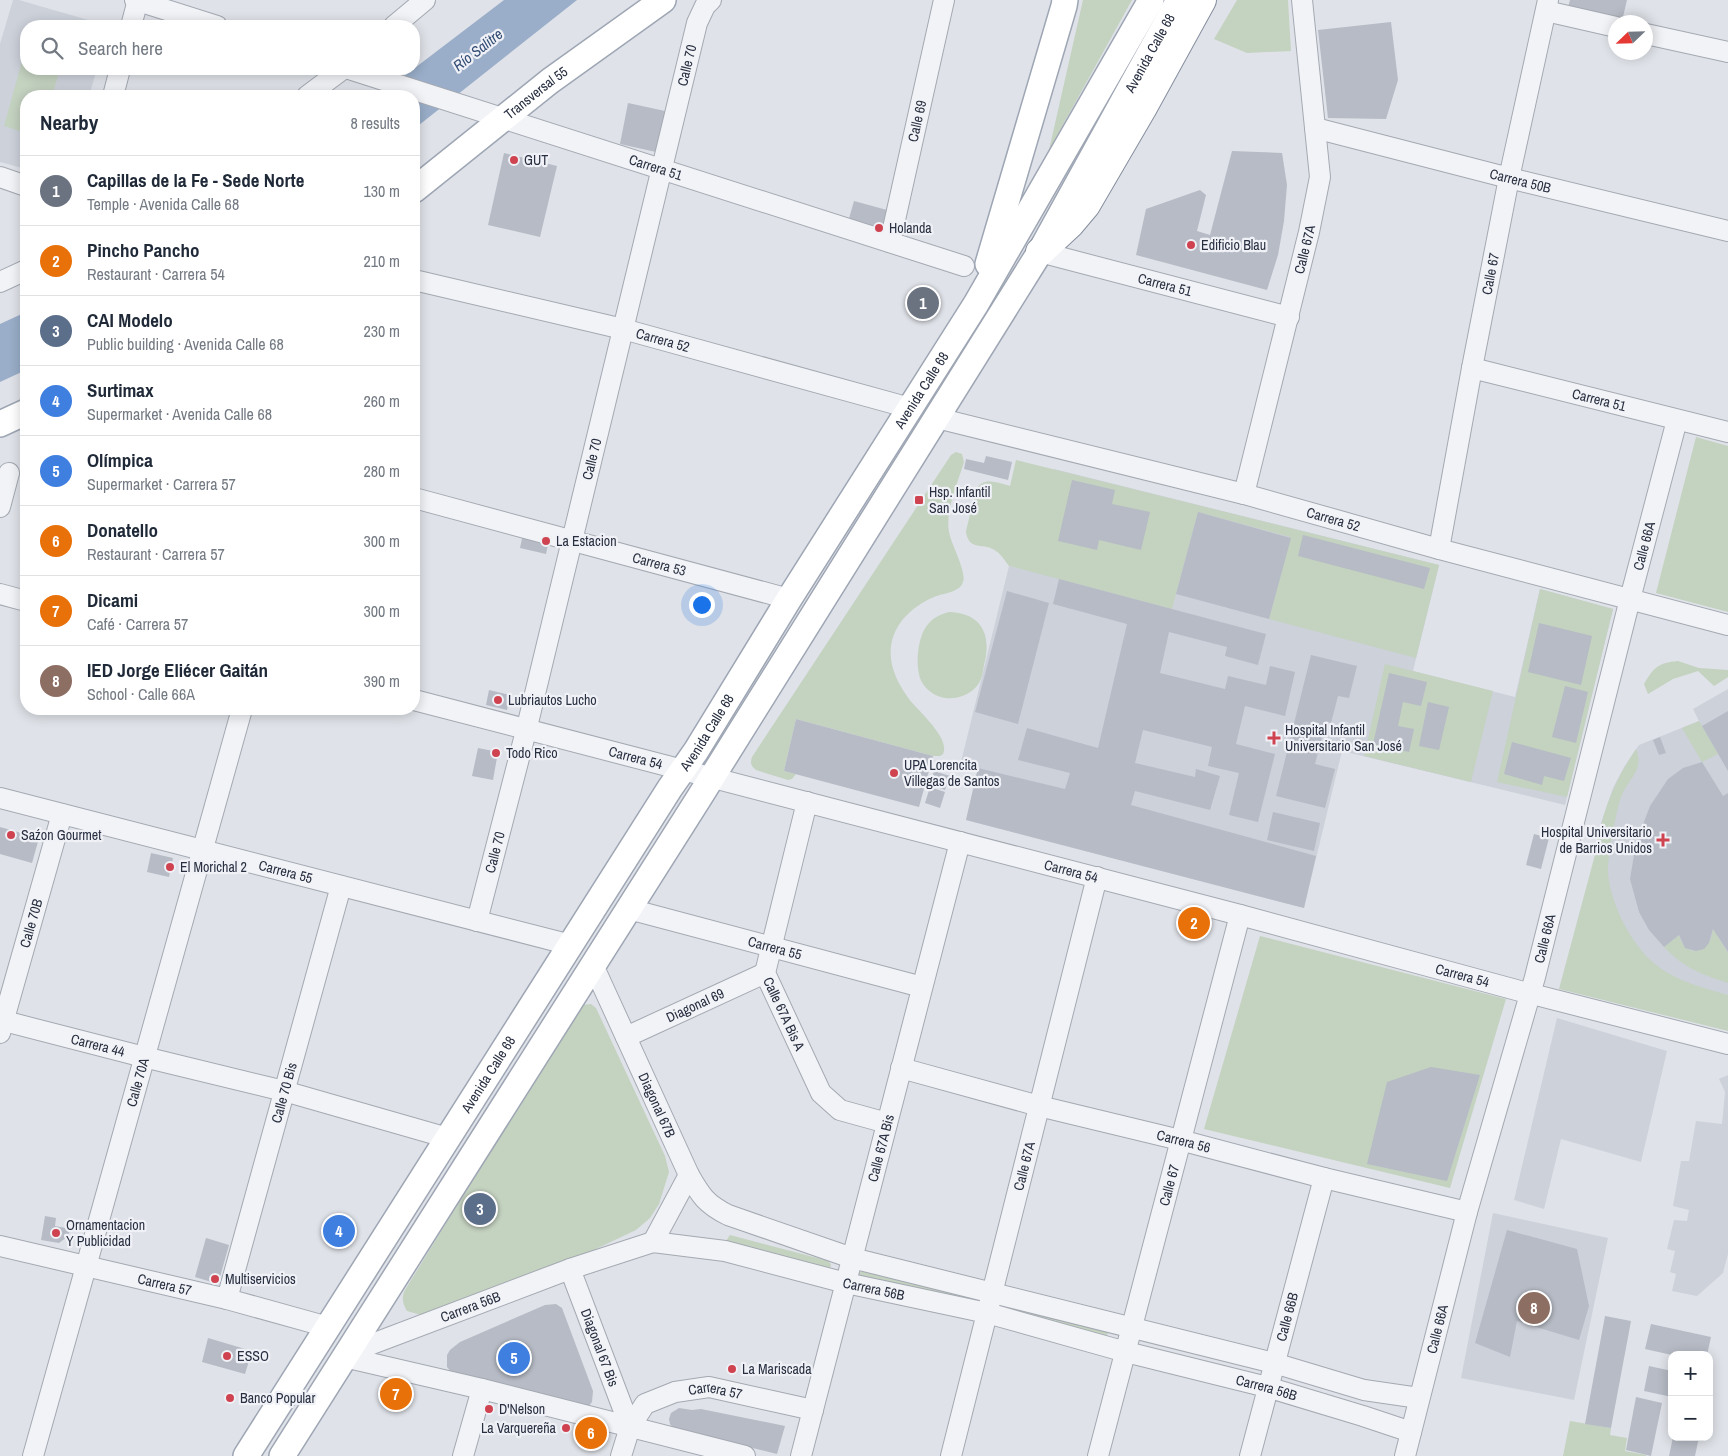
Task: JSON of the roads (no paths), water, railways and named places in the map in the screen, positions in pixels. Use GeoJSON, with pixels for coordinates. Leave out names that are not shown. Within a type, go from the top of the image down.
{"type":"FeatureCollection","features":[{"type":"Feature","properties":{"kind":"highway"},"geometry":{"type":"LineString","coordinates":[[1040,252],[1070,224],[1086,205],[1202,0]]}},
{"type":"Feature","properties":{"kind":"main road","name":"Transversal 55"},"geometry":{"type":"LineString","coordinates":[[420,184],[494,115],[550,81],[663,0]]}},
{"type":"Feature","properties":{"kind":"main road"},"geometry":{"type":"LineString","coordinates":[[976,304],[1065,0]]}},
{"type":"Feature","properties":{"kind":"main road","name":"Avenida Calle 68"},"geometry":{"type":"LineString","coordinates":[[282,1456],[594,965],[1040,252],[1179,0]]}},
{"type":"Feature","properties":{"kind":"main road","name":"Avenida Calle 68"},"geometry":{"type":"LineString","coordinates":[[246,1456],[696,750],[789,599],[976,304],[1146,8]]}},
{"type":"Feature","properties":{"kind":"main road"},"geometry":{"type":"LineString","coordinates":[[0,424],[20,415]]}},
{"type":"Feature","properties":{"kind":"street"},"geometry":{"type":"LineString","coordinates":[[132,20],[137,0],[199,20]]}},
{"type":"Feature","properties":{"kind":"street"},"geometry":{"type":"LineString","coordinates":[[401,20],[425,0]]}},
{"type":"Feature","properties":{"kind":"street","name":"Calle 70"},"geometry":{"type":"LineString","coordinates":[[477,921],[526,731],[697,23],[705,6],[711,0]]}},
{"type":"Feature","properties":{"kind":"street","name":"Calle 69"},"geometry":{"type":"LineString","coordinates":[[890,242],[944,0]]}},
{"type":"Feature","properties":{"kind":"street","name":"Calle 67A"},"geometry":{"type":"LineString","coordinates":[[1244,494],[1289,317],[1320,177],[1302,0]]}},
{"type":"Feature","properties":{"kind":"street"},"geometry":{"type":"LineString","coordinates":[[1547,5],[1608,24]]}},
{"type":"Feature","properties":{"kind":"street","name":"Calle 67"},"geometry":{"type":"LineString","coordinates":[[1439,549],[1509,178],[1547,5]]}},
{"type":"Feature","properties":{"kind":"street"},"geometry":{"type":"LineString","coordinates":[[1653,36],[1728,52]]}},
{"type":"Feature","properties":{"kind":"street"},"geometry":{"type":"LineString","coordinates":[[115,90],[118,75]]}},
{"type":"Feature","properties":{"kind":"street"},"geometry":{"type":"LineString","coordinates":[[317,90],[342,75]]}},
{"type":"Feature","properties":{"kind":"street","name":"Carrera 51"},"geometry":{"type":"LineString","coordinates":[[366,75],[414,90]]}},
{"type":"Feature","properties":{"kind":"street","name":"Carrera 51"},"geometry":{"type":"LineString","coordinates":[[420,92],[964,266]]}},
{"type":"Feature","properties":{"kind":"street","name":"Carrera 50B"},"geometry":{"type":"LineString","coordinates":[[1315,128],[1509,178],[1728,231]]}},
{"type":"Feature","properties":{"kind":"street"},"geometry":{"type":"LineString","coordinates":[[0,177],[20,184]]}},
{"type":"Feature","properties":{"kind":"street","name":"Carrera 51"},"geometry":{"type":"LineString","coordinates":[[1040,252],[1289,317]]}},
{"type":"Feature","properties":{"kind":"street"},"geometry":{"type":"LineString","coordinates":[[0,282],[20,273]]}},
{"type":"Feature","properties":{"kind":"street","name":"Carrera 52"},"geometry":{"type":"LineString","coordinates":[[420,281],[623,330],[910,408]]}},
{"type":"Feature","properties":{"kind":"street","name":"Carrera 51"},"geometry":{"type":"LineString","coordinates":[[1472,368],[1728,432]]}},
{"type":"Feature","properties":{"kind":"street","name":"Carrera 52"},"geometry":{"type":"LineString","coordinates":[[937,418],[1244,494],[1439,549],[1728,625]]}},
{"type":"Feature","properties":{"kind":"street","name":"Calle 66A"},"geometry":{"type":"LineString","coordinates":[[1405,1456],[1467,1212],[1530,993],[1677,420]]}},
{"type":"Feature","properties":{"kind":"street"},"geometry":{"type":"LineString","coordinates":[[0,507],[9,473]]}},
{"type":"Feature","properties":{"kind":"street","name":"Carrera 53"},"geometry":{"type":"LineString","coordinates":[[420,500],[789,599]]}},
{"type":"Feature","properties":{"kind":"street"},"geometry":{"type":"LineString","coordinates":[[0,594],[20,599]]}},
{"type":"Feature","properties":{"kind":"street","name":"Carrera 54"},"geometry":{"type":"LineString","coordinates":[[420,702],[526,731],[712,777],[1240,914],[1530,993],[1728,1044]]}},
{"type":"Feature","properties":{"kind":"street","name":"Calle 70A"},"geometry":{"type":"LineString","coordinates":[[33,1456],[240,715]]}},
{"type":"Feature","properties":{"kind":"street","name":"Carrera 55"},"geometry":{"type":"LineString","coordinates":[[0,798],[571,945]]}},
{"type":"Feature","properties":{"kind":"street","name":"Calle 67A Bis A"},"geometry":{"type":"LineString","coordinates":[[807,802],[765,972],[821,1092],[840,1110],[887,1123]]}},
{"type":"Feature","properties":{"kind":"street","name":"Calle 70B"},"geometry":{"type":"LineString","coordinates":[[1,1024],[62,814]]}},
{"type":"Feature","properties":{"kind":"street","name":"Calle 67A Bis"},"geometry":{"type":"LineString","coordinates":[[801,1456],[960,842]]}},
{"type":"Feature","properties":{"kind":"street","name":"Calle 67A"},"geometry":{"type":"LineString","coordinates":[[951,1456],[1097,877]]}},
{"type":"Feature","properties":{"kind":"street","name":"Calle 70 Bis"},"geometry":{"type":"LineString","coordinates":[[227,1299],[341,886]]}},
{"type":"Feature","properties":{"kind":"street","name":"Carrera 55"},"geometry":{"type":"LineString","coordinates":[[629,909],[922,987]]}},
{"type":"Feature","properties":{"kind":"street","name":"Calle 67"},"geometry":{"type":"LineString","coordinates":[[1098,1456],[1240,914]]}},
{"type":"Feature","properties":{"kind":"street","name":"Diagonal 67B"},"geometry":{"type":"LineString","coordinates":[[594,965],[689,1175]]}},
{"type":"Feature","properties":{"kind":"street","name":"Diagonal 69"},"geometry":{"type":"LineString","coordinates":[[626,1037],[765,972]]}},
{"type":"Feature","properties":{"kind":"street","name":"Carrera 44"},"geometry":{"type":"LineString","coordinates":[[1,1024],[284,1091]]}},
{"type":"Feature","properties":{"kind":"street","name":"Carrera 56"},"geometry":{"type":"LineString","coordinates":[[901,1068],[1039,1106],[1467,1212]]}},
{"type":"Feature","properties":{"kind":"street"},"geometry":{"type":"LineString","coordinates":[[284,1091],[448,1138]]}},
{"type":"Feature","properties":{"kind":"street"},"geometry":{"type":"LineString","coordinates":[[653,1242],[689,1175]]}},
{"type":"Feature","properties":{"kind":"street","name":"Carrera 56B"},"geometry":{"type":"LineString","coordinates":[[689,1175],[700,1194],[712,1207],[728,1215],[852,1258],[1274,1363],[1364,1390],[1419,1398]]}},
{"type":"Feature","properties":{"kind":"street","name":"Calle 66B"},"geometry":{"type":"LineString","coordinates":[[1250,1456],[1324,1178]]}},
{"type":"Feature","properties":{"kind":"street","name":"Carrera 56B"},"geometry":{"type":"LineString","coordinates":[[344,1357],[372,1344],[570,1269],[653,1242],[725,1251],[846,1283],[987,1313],[1126,1352],[1267,1387],[1411,1432]]}},
{"type":"Feature","properties":{"kind":"street","name":"Carrera 57"},"geometry":{"type":"LineString","coordinates":[[0,1246],[227,1299],[328,1327]]}},
{"type":"Feature","properties":{"kind":"street","name":"Diagonal 67 Bis"},"geometry":{"type":"LineString","coordinates":[[570,1269],[630,1427]]}},
{"type":"Feature","properties":{"kind":"street"},"geometry":{"type":"LineString","coordinates":[[344,1357],[482,1389],[745,1456]]}},
{"type":"Feature","properties":{"kind":"street","name":"Carrera 57"},"geometry":{"type":"LineString","coordinates":[[621,1456],[630,1427],[645,1404],[675,1392],[709,1387],[813,1410]]}},
{"type":"Feature","properties":{"kind":"street"},"geometry":{"type":"LineString","coordinates":[[463,1456],[482,1389]]}},
{"type":"Feature","properties":{"kind":"water","name":"Río Salitre"},"geometry":{"type":"Polygon","coordinates":[[[504,0],[577,0],[420,124],[420,90],[386,90],[406,75],[420,75],[420,64],[504,0]]]}},
{"type":"Feature","properties":{"kind":"water"},"geometry":{"type":"Polygon","coordinates":[[[20,315],[20,373],[0,382],[0,324],[20,315]]]}},
{"type":"Feature","properties":{"kind":"place","name":"GUT"},"geometry":{"type":"Point","coordinates":[514,160]}},
{"type":"Feature","properties":{"kind":"place","name":"Holanda"},"geometry":{"type":"Point","coordinates":[879,228]}},
{"type":"Feature","properties":{"kind":"place","name":"Edificio Blau"},"geometry":{"type":"Point","coordinates":[1191,245]}},
{"type":"Feature","properties":{"kind":"place","name":"Capillas de la Fe - Sede Norte"},"geometry":{"type":"Point","coordinates":[923,303]}},
{"type":"Feature","properties":{"kind":"place","name":"Hsp. Infantil San José"},"geometry":{"type":"Point","coordinates":[919,500]}},
{"type":"Feature","properties":{"kind":"place","name":"La Estacion"},"geometry":{"type":"Point","coordinates":[546,541]}},
{"type":"Feature","properties":{"kind":"place","name":"Lubriautos Lucho"},"geometry":{"type":"Point","coordinates":[498,700]}},
{"type":"Feature","properties":{"kind":"place","name":"Hospital Infantil Universitario San José"},"geometry":{"type":"Point","coordinates":[1274,738]}},
{"type":"Feature","properties":{"kind":"place","name":"Todo Rico"},"geometry":{"type":"Point","coordinates":[496,753]}},
{"type":"Feature","properties":{"kind":"place","name":"UPA Lorencita Villegas de Santos"},"geometry":{"type":"Point","coordinates":[894,773]}},
{"type":"Feature","properties":{"kind":"place","name":"Saźon Gourmet"},"geometry":{"type":"Point","coordinates":[11,835]}},
{"type":"Feature","properties":{"kind":"place","name":"Hospital Universitario de Barrios Unidos"},"geometry":{"type":"Point","coordinates":[1663,840]}},
{"type":"Feature","properties":{"kind":"place","name":"El Morichal 2"},"geometry":{"type":"Point","coordinates":[170,867]}},
{"type":"Feature","properties":{"kind":"place","name":"Pincho Pancho"},"geometry":{"type":"Point","coordinates":[1194,923]}},
{"type":"Feature","properties":{"kind":"place","name":"CAI Modelo"},"geometry":{"type":"Point","coordinates":[480,1209]}},
{"type":"Feature","properties":{"kind":"place","name":"Surtimax"},"geometry":{"type":"Point","coordinates":[339,1231]}},
{"type":"Feature","properties":{"kind":"place","name":"Ornamentacion Y Publicidad"},"geometry":{"type":"Point","coordinates":[56,1233]}},
{"type":"Feature","properties":{"kind":"place","name":"Multiservicios"},"geometry":{"type":"Point","coordinates":[215,1279]}},
{"type":"Feature","properties":{"kind":"place","name":"IED Jorge Eliécer Gaitán"},"geometry":{"type":"Point","coordinates":[1534,1308]}},
{"type":"Feature","properties":{"kind":"place","name":"ESSO"},"geometry":{"type":"Point","coordinates":[227,1356]}},
{"type":"Feature","properties":{"kind":"place","name":"Olímpica"},"geometry":{"type":"Point","coordinates":[514,1358]}},
{"type":"Feature","properties":{"kind":"place","name":"La Mariscada"},"geometry":{"type":"Point","coordinates":[732,1369]}},
{"type":"Feature","properties":{"kind":"place","name":"Dicami"},"geometry":{"type":"Point","coordinates":[396,1394]}},
{"type":"Feature","properties":{"kind":"place","name":"Banco Popular"},"geometry":{"type":"Point","coordinates":[230,1398]}},
{"type":"Feature","properties":{"kind":"place","name":"D'Nelson"},"geometry":{"type":"Point","coordinates":[489,1409]}},
{"type":"Feature","properties":{"kind":"place","name":"La Varquereña"},"geometry":{"type":"Point","coordinates":[566,1428]}},
{"type":"Feature","properties":{"kind":"place","name":"Donatello"},"geometry":{"type":"Point","coordinates":[591,1433]}}]}
